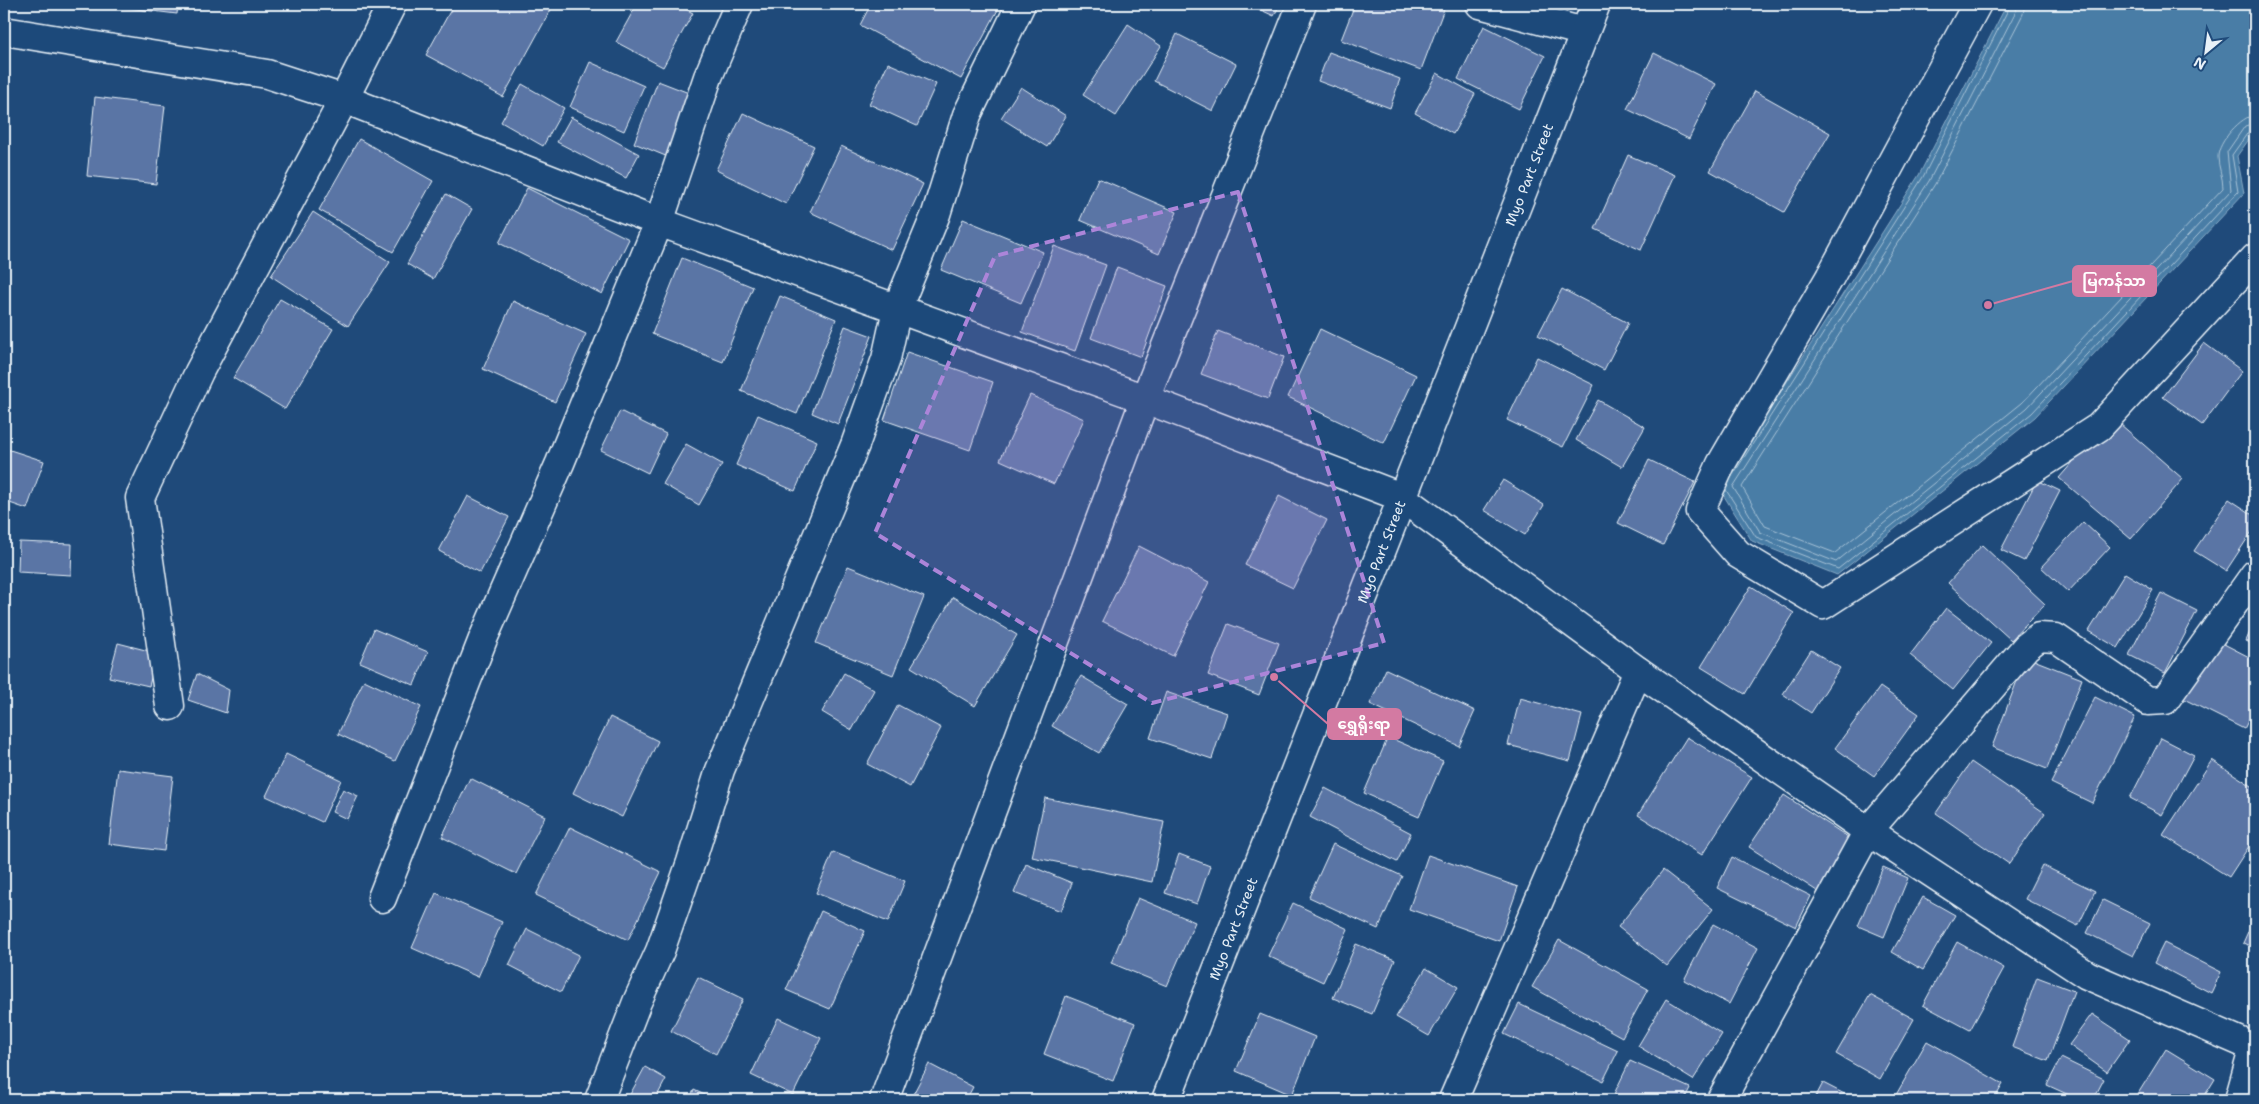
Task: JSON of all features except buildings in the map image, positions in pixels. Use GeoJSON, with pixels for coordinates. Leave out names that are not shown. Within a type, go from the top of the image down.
{"type":"FeatureCollection","features":[{"type":"Feature","properties":{"kind":"street"},"geometry":{"type":"LineString","coordinates":[[170,706],[140,498],[199,372],[344,99],[392,4]]}},
{"type":"Feature","properties":{"kind":"street"},"geometry":{"type":"LineString","coordinates":[[382,898],[483,639],[560,463],[659,222],[708,77],[738,4]]}},
{"type":"Feature","properties":{"kind":"street"},"geometry":{"type":"LineString","coordinates":[[599,1100],[637,1002],[660,951],[720,770],[855,445],[886,359],[898,309],[936,214],[967,115],[1021,4]]}},
{"type":"Feature","properties":{"kind":"street"},"geometry":{"type":"LineString","coordinates":[[884,1100],[1145,399],[1302,4]]}},
{"type":"Feature","properties":{"kind":"street"},"geometry":{"type":"LineString","coordinates":[[1480,4],[1584,32]]}},
{"type":"Feature","properties":{"kind":"street","name":"Myo Part Street"},"geometry":{"type":"LineString","coordinates":[[1166,1100],[1596,4]]}},
{"type":"Feature","properties":{"kind":"street"},"geometry":{"type":"LineString","coordinates":[[1977,4],[1830,277],[1720,464],[1700,511],[1738,554],[1823,605],[2099,427],[2255,258]]}},
{"type":"Feature","properties":{"kind":"street"},"geometry":{"type":"LineString","coordinates":[[4,31],[267,74],[344,99],[659,222],[1145,399],[1401,497],[1638,671],[1868,831],[2087,975],[2254,1045],[2239,1100]]}},
{"type":"Feature","properties":{"kind":"street"},"geometry":{"type":"LineString","coordinates":[[1721,1100],[1868,831],[2026,647],[2039,637],[2056,638],[2148,701],[2165,700],[2255,574]]}},
{"type":"Feature","properties":{"kind":"street"},"geometry":{"type":"LineString","coordinates":[[1453,1100],[1638,671]]}},
{"type":"Feature","properties":{"kind":"highlighted area"},"geometry":{"type":"Polygon","coordinates":[[[1238,192],[1384,643],[1152,703],[875,533],[995,256],[1238,192]]]}},
{"type":"Feature","properties":{"kind":"water"},"geometry":{"type":"Polygon","coordinates":[[[2007,4],[2255,4],[2255,131],[2237,156],[2244,193],[2035,417],[1837,575],[1752,541],[1719,488],[1919,175],[2007,4]]]}},
{"type":"Feature","properties":{"kind":"place","name":"မြကန်သာ"},"geometry":{"type":"Point","coordinates":[1988,305]}},
{"type":"Feature","properties":{"kind":"place","name":"ရွှေရိုးရာ"},"geometry":{"type":"Point","coordinates":[1274,677]}}]}
